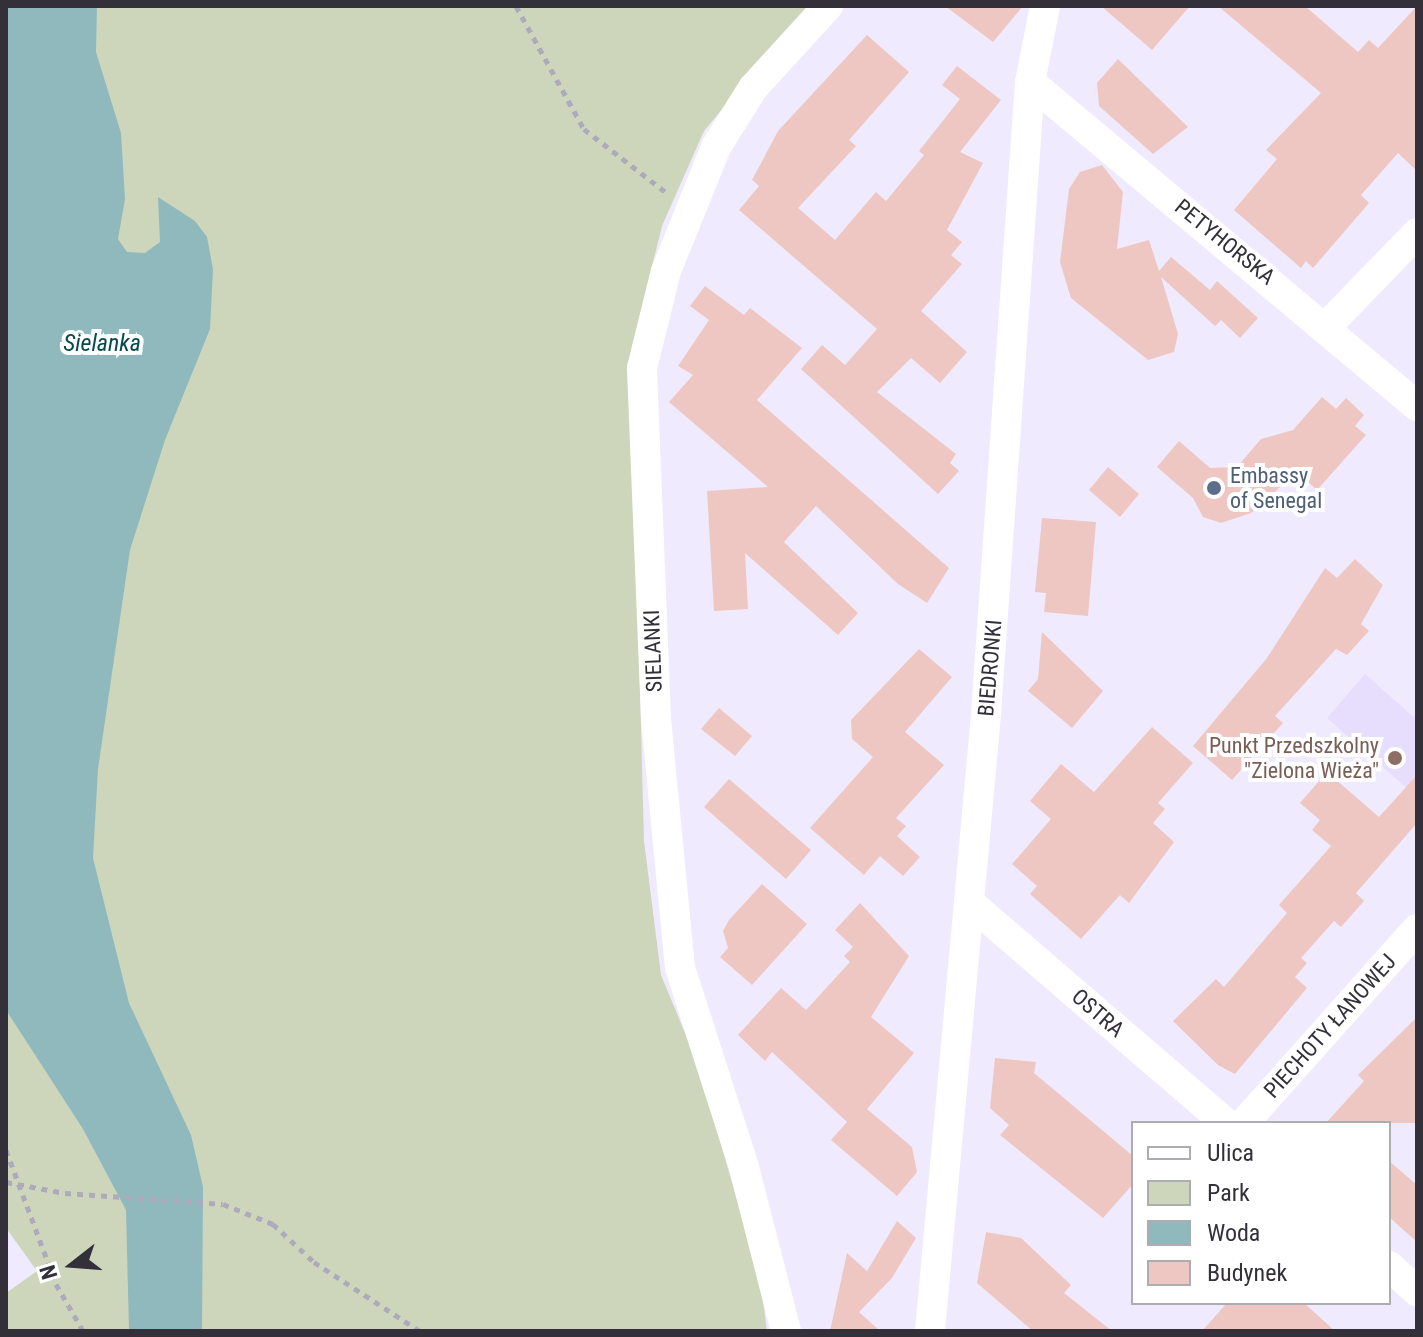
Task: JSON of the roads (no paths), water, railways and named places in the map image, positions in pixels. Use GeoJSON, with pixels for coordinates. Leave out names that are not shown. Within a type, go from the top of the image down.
{"type":"FeatureCollection","features":[{"type":"Feature","properties":{"kind":"street","name":"SIELANKI"},"geometry":{"type":"LineString","coordinates":[[786,1331],[744,1167],[680,968],[656,718],[642,368],[691,203],[731,119],[828,6]]}},
{"type":"Feature","properties":{"kind":"street","name":"BIEDRONKI"},"geometry":{"type":"LineString","coordinates":[[930,1331],[970,903],[1030,82],[1045,6]]}},
{"type":"Feature","properties":{"kind":"street","name":"PETYHORSKA"},"geometry":{"type":"LineString","coordinates":[[1030,82],[1327,326],[1417,406]]}},
{"type":"Feature","properties":{"kind":"street"},"geometry":{"type":"LineString","coordinates":[[1327,326],[1417,233]]}},
{"type":"Feature","properties":{"kind":"street","name":"OSTRA"},"geometry":{"type":"LineString","coordinates":[[970,903],[1224,1121]]}},
{"type":"Feature","properties":{"kind":"street","name":"PIECHOTY ŁANOWEJ"},"geometry":{"type":"LineString","coordinates":[[1246,1121],[1417,929]]}},
{"type":"Feature","properties":{"kind":"street"},"geometry":{"type":"LineString","coordinates":[[1391,1268],[1417,1291]]}},
{"type":"Feature","properties":{"kind":"water","name":"Sielanka"},"geometry":{"type":"Polygon","coordinates":[[[6,6],[97,6],[96,52],[121,133],[125,199],[118,239],[127,252],[145,253],[160,242],[158,197],[195,221],[207,237],[213,269],[210,329],[165,440],[130,550],[98,769],[93,858],[129,1003],[191,1135],[203,1187],[202,1331],[129,1331],[126,1210],[83,1129],[6,1010],[6,6]]]}},
{"type":"Feature","properties":{"kind":"place","name":"Embassy of Senegal"},"geometry":{"type":"Point","coordinates":[1214,488]}},
{"type":"Feature","properties":{"kind":"place","name":"Punkt Przedszkolny \"Zielona Wieża\""},"geometry":{"type":"Point","coordinates":[1395,758]}}]}
